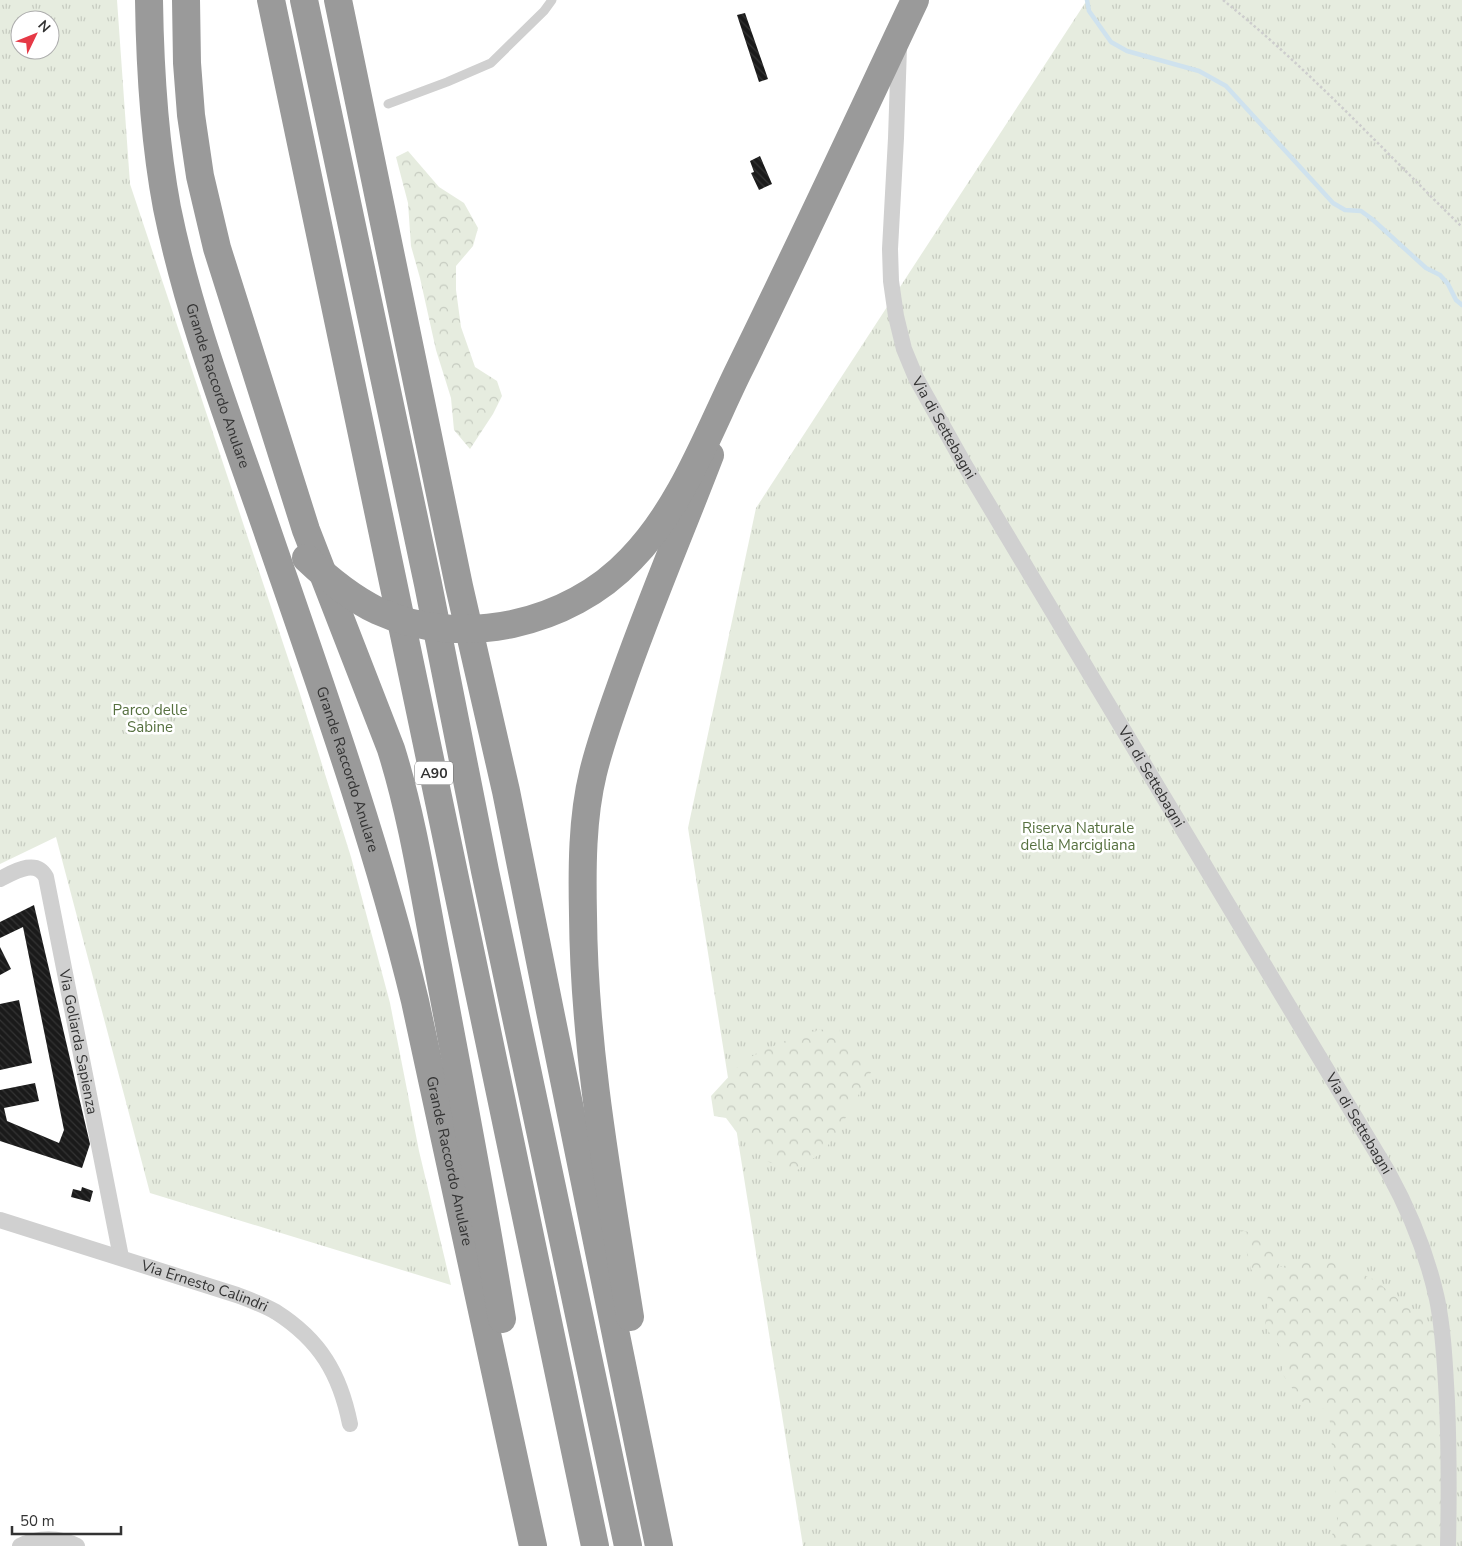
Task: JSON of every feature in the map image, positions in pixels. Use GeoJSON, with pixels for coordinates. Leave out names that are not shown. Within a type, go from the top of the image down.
{"type":"FeatureCollection","features":[{"type":"Feature","properties":{"kind":"highway"},"geometry":{"type":"LineString","coordinates":[[186,0],[187,62],[191,115],[197,160],[217,248],[306,530],[391,749],[400,781],[415,848],[480,1187],[505,1340],[531,1537]]}},
{"type":"Feature","properties":{"kind":"highway","name":"A90"},"geometry":{"type":"LineString","coordinates":[[270,0],[411,662],[595,1546]]}},
{"type":"Feature","properties":{"kind":"highway","name":"A90"},"geometry":{"type":"LineString","coordinates":[[304,0],[428,584],[484,862],[628,1546]]}},
{"type":"Feature","properties":{"kind":"highway"},"geometry":{"type":"LineString","coordinates":[[338,0],[459,586],[506,791],[659,1546]]}},
{"type":"Feature","properties":{"kind":"highway"},"geometry":{"type":"LineString","coordinates":[[228,417],[262,489],[288,534],[306,558],[336,584],[381,612],[425,626],[463,629],[508,625],[537,617],[577,601],[611,579],[641,549],[659,526],[675,499],[763,322],[915,0]]}},
{"type":"Feature","properties":{"kind":"highway","name":"Grande Raccordo Anulare"},"geometry":{"type":"LineString","coordinates":[[149,10],[155,127],[168,210],[189,296],[228,417],[348,767],[390,900],[416,1001],[531,1537]]}},
{"type":"Feature","properties":{"kind":"highway"},"geometry":{"type":"LineString","coordinates":[[667,1546],[602,1139],[590,1039],[583,948],[584,848],[592,774],[632,654],[763,322]]}},
{"type":"Feature","properties":{"kind":"street","name":"Via di Settebagni"},"geometry":{"type":"LineString","coordinates":[[900,0],[896,138],[890,249],[893,298],[904,349],[916,378],[963,462],[1402,1197],[1420,1240],[1437,1300],[1445,1362],[1449,1454],[1448,1546]]}},
{"type":"Feature","properties":{"kind":"street","name":"Via Goliarda Sapienza"},"geometry":{"type":"LineString","coordinates":[[0,879],[31,867],[40,870],[46,877],[121,1258]]}},
{"type":"Feature","properties":{"kind":"street","name":"Via Ernesto Calindri"},"geometry":{"type":"LineString","coordinates":[[0,1220],[237,1295],[275,1312],[291,1323],[316,1346],[334,1373],[342,1391],[350,1424]]}},
{"type":"Feature","properties":{"kind":"street"},"geometry":{"type":"LineString","coordinates":[[20,1546],[46,1539],[68,1542],[77,1546]]}},
{"type":"Feature","properties":{"kind":"lane"},"geometry":{"type":"LineString","coordinates":[[388,104],[491,63],[544,11],[552,0]]}},
{"type":"Feature","properties":{"kind":"path"},"geometry":{"type":"LineString","coordinates":[[1223,0],[1256,26],[1296,62],[1462,227]]}},
{"type":"Feature","properties":{"kind":"green space","name":"Parco delle Sabine"},"geometry":{"type":"Polygon","coordinates":[[[0,0],[117,0],[130,184],[299,691],[351,857],[390,1003],[419,1151],[451,1285],[150,1193],[56,837],[0,864],[0,0]]]}},
{"type":"Feature","properties":{"kind":"green space","name":"Riserva Naturale della Marcigliana"},"geometry":{"type":"Polygon","coordinates":[[[1087,0],[1462,0],[1462,1546],[803,1546],[688,828],[756,508],[1087,0]]]}},
{"type":"Feature","properties":{"kind":"green space"},"geometry":{"type":"Polygon","coordinates":[[[408,151],[439,187],[464,203],[478,228],[473,246],[456,266],[456,290],[461,327],[475,367],[497,381],[502,396],[493,414],[470,449],[454,430],[451,398],[436,350],[411,246],[408,203],[396,157],[408,151]]]}},
{"type":"Feature","properties":{"kind":"green space"},"geometry":{"type":"Polygon","coordinates":[[[839,1028],[840,1040],[876,1063],[848,1114],[825,1150],[796,1171],[766,1161],[751,1139],[738,1134],[726,1118],[714,1116],[711,1096],[744,1060],[789,1039],[818,1030],[839,1028]]]}},
{"type":"Feature","properties":{"kind":"green space"},"geometry":{"type":"Polygon","coordinates":[[[1241,1230],[1270,1238],[1280,1267],[1299,1262],[1336,1262],[1375,1280],[1439,1333],[1442,1501],[1440,1546],[1328,1546],[1338,1519],[1329,1411],[1301,1401],[1281,1372],[1287,1355],[1265,1327],[1268,1294],[1251,1269],[1241,1230]]]}},
{"type":"Feature","properties":{"kind":"building"},"geometry":{"type":"Polygon","coordinates":[[[745,13],[768,79],[759,82],[737,15],[745,13]]]}},
{"type":"Feature","properties":{"kind":"building"},"geometry":{"type":"Polygon","coordinates":[[[760,156],[772,184],[759,190],[751,173],[754,172],[750,161],[760,156]]]}},
{"type":"Feature","properties":{"kind":"building"},"geometry":{"type":"Polygon","coordinates":[[[34,905],[90,1144],[82,1168],[0,1141],[0,1090],[35,1083],[39,1101],[4,1108],[7,1121],[59,1143],[64,1130],[23,927],[0,938],[0,922],[34,905]]]}},
{"type":"Feature","properties":{"kind":"building"},"geometry":{"type":"Polygon","coordinates":[[[0,947],[11,969],[0,975],[0,947]]]}},
{"type":"Feature","properties":{"kind":"building"},"geometry":{"type":"Polygon","coordinates":[[[19,1000],[32,1063],[0,1070],[0,1004],[19,1000]]]}},
{"type":"Feature","properties":{"kind":"building"},"geometry":{"type":"Polygon","coordinates":[[[82,1187],[93,1191],[90,1202],[71,1197],[73,1189],[81,1191],[82,1187]]]}},
{"type":"Feature","properties":{"kind":"waterway"},"geometry":{"type":"LineString","coordinates":[[1087,0],[1089,11],[1111,42],[1127,51],[1199,71],[1226,86],[1333,203],[1345,210],[1361,211],[1372,219],[1426,268],[1440,275],[1448,284],[1456,300],[1462,305]]}}]}
